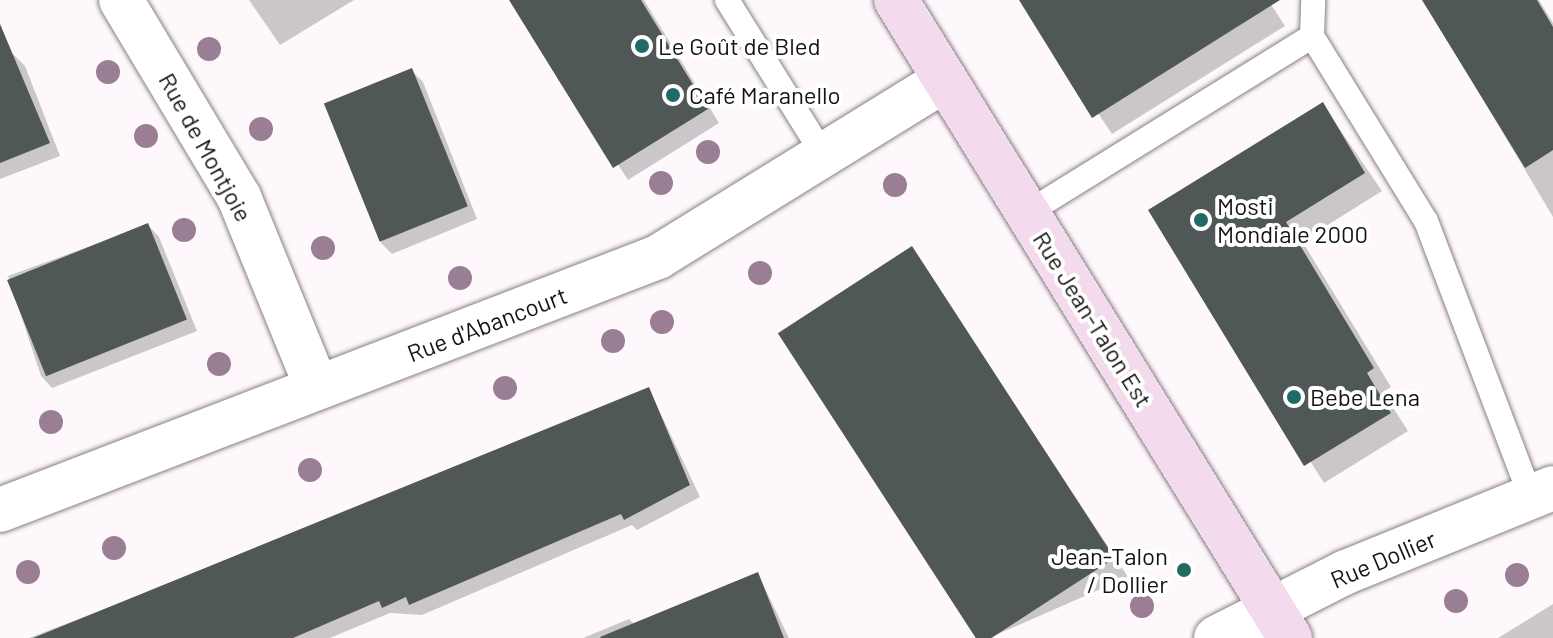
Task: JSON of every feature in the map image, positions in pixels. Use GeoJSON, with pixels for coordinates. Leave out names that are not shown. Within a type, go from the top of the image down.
{"type":"FeatureCollection","features":[{"type":"Feature","properties":{"kind":"main road","name":"Rue Jean-Talon Est"},"geometry":{"type":"LineString","coordinates":[[896,0],[1282,624]]}},
{"type":"Feature","properties":{"kind":"street","name":"Rue de Montjoie"},"geometry":{"type":"LineString","coordinates":[[121,0],[239,197],[317,388]]}},
{"type":"Feature","properties":{"kind":"street","name":"Rue d'Abancourt"},"geometry":{"type":"LineString","coordinates":[[0,510],[658,257],[945,80]]}},
{"type":"Feature","properties":{"kind":"street","name":"Rue Dollier"},"geometry":{"type":"LineString","coordinates":[[1216,638],[1282,624],[1346,572],[1542,493]]}},
{"type":"Feature","properties":{"kind":"lane"},"geometry":{"type":"LineString","coordinates":[[727,0],[824,156]]}},
{"type":"Feature","properties":{"kind":"lane"},"geometry":{"type":"LineString","coordinates":[[1313,0],[1312,36],[1426,221],[1542,493]]}},
{"type":"Feature","properties":{"kind":"lane"},"geometry":{"type":"LineString","coordinates":[[1027,213],[1312,36]]}},
{"type":"Feature","properties":{"kind":"building"},"geometry":{"type":"Polygon","coordinates":[[[509,0],[641,0],[708,109],[613,168],[509,0]]]}},
{"type":"Feature","properties":{"kind":"building"},"geometry":{"type":"Polygon","coordinates":[[[1019,0],[1280,0],[1092,118],[1019,0]]]}},
{"type":"Feature","properties":{"kind":"building"},"geometry":{"type":"Polygon","coordinates":[[[1422,0],[1537,0],[1553,27],[1553,150],[1525,168],[1422,0]]]}},
{"type":"Feature","properties":{"kind":"building"},"geometry":{"type":"Polygon","coordinates":[[[0,24],[50,143],[0,163],[0,24]]]}},
{"type":"Feature","properties":{"kind":"building"},"geometry":{"type":"Polygon","coordinates":[[[412,68],[468,206],[380,242],[324,104],[412,68]]]}},
{"type":"Feature","properties":{"kind":"building"},"geometry":{"type":"Polygon","coordinates":[[[1323,102],[1365,173],[1286,222],[1374,368],[1367,373],[1391,413],[1304,466],[1148,210],[1323,102]]]}},
{"type":"Feature","properties":{"kind":"building"},"geometry":{"type":"Polygon","coordinates":[[[148,223],[187,319],[46,376],[7,280],[148,223]]]}},
{"type":"Feature","properties":{"kind":"building"},"geometry":{"type":"Polygon","coordinates":[[[912,246],[1115,558],[991,638],[976,638],[778,333],[912,246]]]}},
{"type":"Feature","properties":{"kind":"building"},"geometry":{"type":"Polygon","coordinates":[[[649,387],[690,485],[624,520],[621,514],[409,605],[406,597],[382,608],[379,601],[293,638],[33,638],[649,387]]]}},
{"type":"Feature","properties":{"kind":"building"},"geometry":{"type":"Polygon","coordinates":[[[758,572],[784,638],[600,637],[758,572]]]}},
{"type":"Feature","properties":{"kind":"place","name":"Le Goût de Bled"},"geometry":{"type":"Point","coordinates":[642,46]}},
{"type":"Feature","properties":{"kind":"place","name":"Café Maranello"},"geometry":{"type":"Point","coordinates":[673,95]}},
{"type":"Feature","properties":{"kind":"place","name":"Mosti Mondiale 2000"},"geometry":{"type":"Point","coordinates":[1201,220]}},
{"type":"Feature","properties":{"kind":"place","name":"Bebe Lena"},"geometry":{"type":"Point","coordinates":[1294,397]}},
{"type":"Feature","properties":{"kind":"place","name":"Jean-Talon / Dollier"},"geometry":{"type":"Point","coordinates":[1184,570]}}]}
